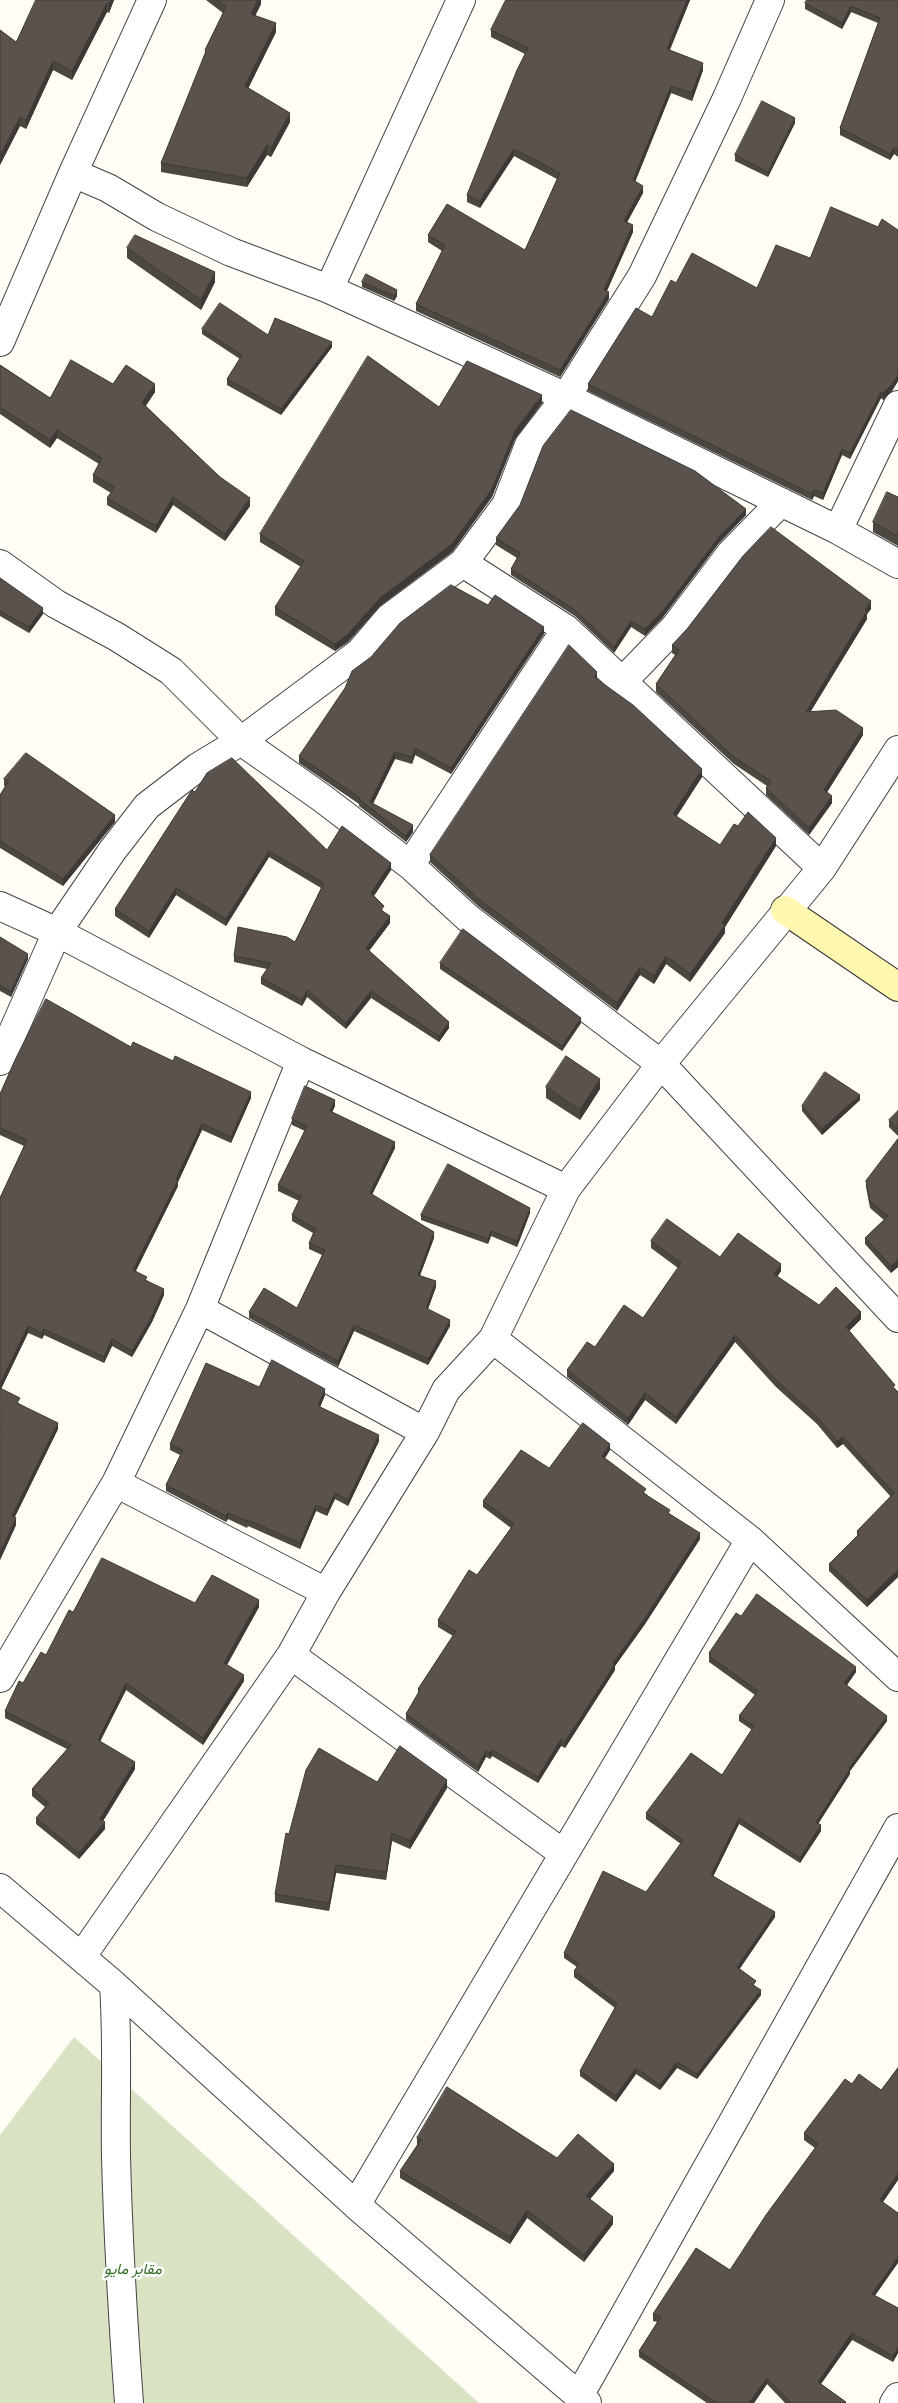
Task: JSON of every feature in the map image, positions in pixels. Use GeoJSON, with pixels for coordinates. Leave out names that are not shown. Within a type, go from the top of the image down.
{"type":"FeatureCollection","features":[{"type":"Feature","properties":{"kind":"street"},"geometry":{"type":"LineString","coordinates":[[1,337],[152,0]]}},
{"type":"Feature","properties":{"kind":"street"},"geometry":{"type":"LineString","coordinates":[[329,289],[461,0]]}},
{"type":"Feature","properties":{"kind":"street"},"geometry":{"type":"LineString","coordinates":[[0,1061],[57,932],[112,851],[146,806],[198,767],[241,741],[359,653],[389,618],[463,563],[506,505],[529,445],[566,397],[642,276],[727,98],[770,0]]}},
{"type":"Feature","properties":{"kind":"street"},"geometry":{"type":"LineString","coordinates":[[73,173],[108,188],[157,217],[231,252],[329,289],[566,397],[838,530],[898,564]]}},
{"type":"Feature","properties":{"kind":"street"},"geometry":{"type":"LineString","coordinates":[[838,530],[898,404]]}},
{"type":"Feature","properties":{"kind":"street"},"geometry":{"type":"LineString","coordinates":[[621,683],[675,627],[731,553],[781,502]]}},
{"type":"Feature","properties":{"kind":"street"},"geometry":{"type":"LineString","coordinates":[[463,563],[566,629],[621,683],[822,868]]}},
{"type":"Feature","properties":{"kind":"street"},"geometry":{"type":"LineString","coordinates":[[0,564],[56,604],[116,637],[171,671],[241,741],[322,798],[410,865],[469,919],[661,1064],[898,1318]]}},
{"type":"Feature","properties":{"kind":"street"},"geometry":{"type":"LineString","coordinates":[[410,865],[566,629]]}},
{"type":"Feature","properties":{"kind":"street"},"geometry":{"type":"LineString","coordinates":[[82,1956],[292,1655],[326,1592],[425,1432],[446,1390],[493,1338],[566,1189],[661,1064],[785,910],[822,868],[898,750]]}},
{"type":"Feature","properties":{"kind":"street"},"geometry":{"type":"LineString","coordinates":[[0,906],[57,932],[301,1061],[566,1189]]}},
{"type":"Feature","properties":{"kind":"street"},"geometry":{"type":"LineString","coordinates":[[785,910],[898,987]]}},
{"type":"Feature","properties":{"kind":"street"},"geometry":{"type":"LineString","coordinates":[[0,1678],[116,1483],[200,1309],[301,1061]]}},
{"type":"Feature","properties":{"kind":"street"},"geometry":{"type":"LineString","coordinates":[[200,1309],[425,1432]]}},
{"type":"Feature","properties":{"kind":"street"},"geometry":{"type":"LineString","coordinates":[[493,1338],[750,1540],[898,1677]]}},
{"type":"Feature","properties":{"kind":"street"},"geometry":{"type":"LineString","coordinates":[[116,1483],[326,1592]]}},
{"type":"Feature","properties":{"kind":"street"},"geometry":{"type":"LineString","coordinates":[[356,2205],[750,1540]]}},
{"type":"Feature","properties":{"kind":"street"},"geometry":{"type":"LineString","coordinates":[[292,1655],[564,1854]]}},
{"type":"Feature","properties":{"kind":"street"},"geometry":{"type":"LineString","coordinates":[[0,1888],[82,1956],[356,2205],[583,2399],[898,1828]]}},
{"type":"Feature","properties":{"kind":"street"},"geometry":{"type":"LineString","coordinates":[[114,1985],[117,2029],[116,2155],[120,2281],[129,2403]]}},
{"type":"Feature","properties":{"kind":"street"},"geometry":{"type":"LineString","coordinates":[[894,2403],[898,2397]]}},
{"type":"Feature","properties":{"kind":"green space","name":"مقابر مايو"},"geometry":{"type":"Polygon","coordinates":[[[74,2037],[479,2403],[0,2403],[0,2135],[74,2037]]]}},
{"type":"Feature","properties":{"kind":"building"},"geometry":{"type":"Polygon","coordinates":[[[36,0],[111,0],[109,4],[107,3],[72,71],[53,61],[26,120],[20,117],[0,156],[0,30],[16,42],[36,0]]]}},
{"type":"Feature","properties":{"kind":"building"},"geometry":{"type":"Polygon","coordinates":[[[217,0],[258,0],[251,14],[276,23],[245,86],[290,113],[271,148],[267,145],[247,178],[161,163],[205,50],[226,7],[217,0]]]}},
{"type":"Feature","properties":{"kind":"building"},"geometry":{"type":"Polygon","coordinates":[[[506,0],[687,0],[667,49],[703,63],[692,93],[671,86],[633,180],[643,186],[624,221],[633,225],[604,290],[609,292],[560,370],[416,304],[445,245],[428,235],[447,204],[525,250],[560,173],[514,149],[480,201],[467,195],[517,70],[528,48],[491,30],[506,0]]]}},
{"type":"Feature","properties":{"kind":"building"},"geometry":{"type":"Polygon","coordinates":[[[807,0],[898,0],[898,151],[894,148],[890,154],[840,128],[880,18],[851,6],[842,23],[805,3],[807,0]]]}},
{"type":"Feature","properties":{"kind":"building"},"geometry":{"type":"Polygon","coordinates":[[[762,101],[795,118],[768,172],[735,155],[762,101]]]}},
{"type":"Feature","properties":{"kind":"building"},"geometry":{"type":"Polygon","coordinates":[[[831,207],[878,227],[882,219],[898,230],[898,375],[892,385],[883,393],[881,392],[850,453],[842,449],[823,493],[814,490],[812,494],[588,384],[636,308],[652,317],[671,280],[676,283],[692,253],[757,288],[776,245],[810,258],[831,207]]]}},
{"type":"Feature","properties":{"kind":"building"},"geometry":{"type":"Polygon","coordinates":[[[135,235],[215,272],[201,300],[127,248],[135,235]]]}},
{"type":"Feature","properties":{"kind":"building"},"geometry":{"type":"Polygon","coordinates":[[[366,274],[397,290],[394,296],[362,282],[366,274]]]}},
{"type":"Feature","properties":{"kind":"building"},"geometry":{"type":"Polygon","coordinates":[[[220,303],[268,335],[275,318],[332,342],[281,409],[227,379],[242,355],[202,329],[220,303]]]}},
{"type":"Feature","properties":{"kind":"building"},"geometry":{"type":"Polygon","coordinates":[[[368,356],[439,407],[467,361],[542,395],[515,431],[492,489],[452,544],[380,598],[348,634],[335,644],[275,607],[304,561],[260,534],[368,356]]]}},
{"type":"Feature","properties":{"kind":"building"},"geometry":{"type":"Polygon","coordinates":[[[71,360],[113,384],[126,365],[155,384],[142,403],[220,477],[250,498],[225,534],[173,497],[156,526],[107,498],[115,487],[93,475],[102,458],[57,430],[50,440],[0,407],[0,365],[50,398],[71,360]]]}},
{"type":"Feature","properties":{"kind":"building"},"geometry":{"type":"Polygon","coordinates":[[[571,410],[695,471],[746,509],[719,537],[663,611],[645,629],[631,621],[614,647],[575,610],[511,569],[520,553],[496,538],[520,505],[543,446],[571,410]]]}},
{"type":"Feature","properties":{"kind":"building"},"geometry":{"type":"Polygon","coordinates":[[[887,492],[898,497],[898,536],[873,522],[887,492]]]}},
{"type":"Feature","properties":{"kind":"building"},"geometry":{"type":"Polygon","coordinates":[[[771,527],[871,601],[865,610],[867,611],[806,712],[836,710],[863,728],[824,790],[832,796],[809,828],[766,788],[771,781],[734,757],[656,684],[679,650],[672,645],[687,629],[743,556],[771,527]]]}},
{"type":"Feature","properties":{"kind":"building"},"geometry":{"type":"Polygon","coordinates":[[[0,578],[43,608],[29,627],[0,611],[0,578]]]}},
{"type":"Feature","properties":{"kind":"building"},"geometry":{"type":"Polygon","coordinates":[[[451,585],[488,605],[495,595],[544,627],[451,768],[415,748],[412,757],[395,752],[370,802],[413,825],[406,836],[360,798],[299,756],[345,688],[352,671],[371,657],[400,623],[451,585]]]}},
{"type":"Feature","properties":{"kind":"building"},"geometry":{"type":"Polygon","coordinates":[[[569,645],[597,672],[594,677],[633,705],[702,769],[673,814],[720,845],[734,824],[738,826],[748,812],[776,838],[722,923],[725,925],[690,974],[666,956],[654,976],[640,967],[617,1003],[479,899],[430,855],[569,645]]]}},
{"type":"Feature","properties":{"kind":"building"},"geometry":{"type":"Polygon","coordinates":[[[26,753],[115,815],[63,879],[0,841],[0,795],[9,781],[4,779],[26,753]]]}},
{"type":"Feature","properties":{"kind":"building"},"geometry":{"type":"Polygon","coordinates":[[[232,758],[327,850],[342,826],[391,863],[371,893],[384,906],[381,910],[390,916],[366,948],[449,1022],[439,1036],[371,991],[346,1023],[307,990],[302,1000],[261,978],[271,963],[234,956],[238,927],[287,937],[295,942],[324,883],[269,851],[226,919],[176,888],[149,931],[115,909],[192,790],[195,792],[207,773],[232,758]]]}},
{"type":"Feature","properties":{"kind":"building"},"geometry":{"type":"Polygon","coordinates":[[[463,929],[581,1018],[562,1046],[440,963],[463,929]]]}},
{"type":"Feature","properties":{"kind":"building"},"geometry":{"type":"Polygon","coordinates":[[[0,937],[28,954],[11,992],[0,985],[0,937]]]}},
{"type":"Feature","properties":{"kind":"building"},"geometry":{"type":"Polygon","coordinates":[[[46,999],[131,1047],[133,1042],[173,1061],[175,1056],[251,1092],[231,1137],[202,1124],[176,1179],[178,1180],[133,1270],[147,1277],[145,1280],[164,1289],[152,1316],[132,1351],[112,1339],[104,1357],[44,1329],[42,1333],[28,1326],[0,1384],[0,1198],[27,1140],[0,1128],[0,1094],[46,999]]]}},
{"type":"Feature","properties":{"kind":"building"},"geometry":{"type":"Polygon","coordinates":[[[566,1056],[600,1079],[580,1110],[546,1087],[566,1056]]]}},
{"type":"Feature","properties":{"kind":"building"},"geometry":{"type":"Polygon","coordinates":[[[825,1072],[860,1095],[822,1129],[802,1106],[825,1072]]]}},
{"type":"Feature","properties":{"kind":"building"},"geometry":{"type":"Polygon","coordinates":[[[305,1086],[335,1100],[330,1111],[395,1142],[370,1193],[434,1232],[418,1275],[436,1281],[426,1308],[450,1320],[428,1359],[354,1325],[338,1361],[249,1312],[264,1288],[297,1308],[325,1250],[309,1243],[316,1229],[292,1215],[301,1196],[278,1185],[307,1126],[292,1119],[305,1086]]]}},
{"type":"Feature","properties":{"kind":"building"},"geometry":{"type":"Polygon","coordinates":[[[898,1111],[898,1129],[889,1120],[898,1111]]]}},
{"type":"Feature","properties":{"kind":"building"},"geometry":{"type":"Polygon","coordinates":[[[898,1139],[898,1260],[891,1266],[865,1238],[888,1216],[870,1201],[866,1181],[898,1139]]]}},
{"type":"Feature","properties":{"kind":"building"},"geometry":{"type":"Polygon","coordinates":[[[448,1164],[530,1208],[517,1241],[491,1231],[488,1239],[421,1215],[448,1164]]]}},
{"type":"Feature","properties":{"kind":"building"},"geometry":{"type":"Polygon","coordinates":[[[667,1219],[720,1257],[738,1233],[781,1264],[774,1274],[819,1305],[836,1287],[861,1312],[846,1327],[895,1385],[893,1387],[898,1392],[898,1570],[867,1600],[829,1564],[859,1534],[857,1531],[894,1493],[843,1437],[837,1441],[817,1417],[776,1380],[735,1335],[676,1417],[645,1393],[628,1418],[567,1370],[587,1342],[595,1347],[624,1305],[643,1318],[681,1263],[651,1241],[667,1219]]]}},
{"type":"Feature","properties":{"kind":"building"},"geometry":{"type":"Polygon","coordinates":[[[272,1360],[325,1389],[318,1406],[379,1435],[348,1500],[335,1493],[327,1510],[316,1505],[300,1543],[248,1520],[228,1513],[226,1516],[166,1485],[183,1450],[170,1444],[206,1363],[259,1387],[272,1360]]]}},
{"type":"Feature","properties":{"kind":"building"},"geometry":{"type":"Polygon","coordinates":[[[0,1388],[20,1398],[17,1403],[58,1423],[12,1516],[16,1518],[0,1554],[0,1388]]]}},
{"type":"Feature","properties":{"kind":"building"},"geometry":{"type":"Polygon","coordinates":[[[583,1423],[610,1444],[602,1456],[646,1489],[643,1493],[670,1510],[668,1513],[700,1533],[645,1618],[613,1663],[615,1664],[565,1742],[561,1739],[538,1777],[492,1750],[490,1753],[486,1751],[478,1766],[406,1714],[420,1690],[418,1689],[456,1631],[438,1620],[469,1570],[477,1575],[514,1524],[483,1501],[521,1450],[549,1468],[583,1423]]]}},
{"type":"Feature","properties":{"kind":"building"},"geometry":{"type":"Polygon","coordinates":[[[102,1558],[195,1603],[212,1575],[259,1600],[224,1663],[244,1675],[203,1738],[126,1683],[98,1740],[135,1762],[100,1819],[105,1822],[79,1853],[36,1818],[49,1803],[32,1789],[71,1745],[5,1711],[19,1681],[23,1683],[41,1652],[46,1655],[69,1610],[73,1612],[102,1558]]]}},
{"type":"Feature","properties":{"kind":"building"},"geometry":{"type":"Polygon","coordinates":[[[757,1594],[856,1667],[844,1683],[887,1716],[849,1768],[816,1822],[821,1825],[800,1858],[739,1818],[711,1875],[775,1912],[737,1967],[756,1981],[753,1985],[761,1990],[697,2074],[677,2062],[660,2085],[636,2068],[616,2096],[580,2071],[617,2004],[574,1971],[579,1964],[564,1953],[603,1871],[646,1892],[683,1840],[646,1813],[691,1753],[722,1775],[754,1726],[739,1716],[758,1691],[709,1656],[711,1654],[709,1653],[736,1613],[741,1616],[757,1594]]]}},
{"type":"Feature","properties":{"kind":"building"},"geometry":{"type":"Polygon","coordinates":[[[400,1746],[447,1780],[410,1841],[392,1833],[386,1872],[336,1865],[329,1903],[275,1894],[286,1833],[289,1834],[306,1770],[319,1748],[377,1782],[400,1746]]]}},
{"type":"Feature","properties":{"kind":"building"},"geometry":{"type":"Polygon","coordinates":[[[898,2068],[898,2174],[880,2200],[898,2213],[898,2257],[872,2294],[898,2308],[898,2347],[893,2356],[852,2333],[818,2382],[845,2403],[791,2403],[767,2378],[749,2403],[717,2403],[639,2351],[661,2317],[653,2314],[696,2248],[730,2270],[766,2215],[818,2144],[804,2133],[845,2079],[852,2084],[859,2074],[881,2090],[898,2068]]]}},
{"type":"Feature","properties":{"kind":"building"},"geometry":{"type":"Polygon","coordinates":[[[447,2087],[557,2158],[578,2134],[614,2164],[586,2196],[613,2217],[584,2255],[527,2210],[510,2237],[400,2171],[421,2140],[417,2138],[447,2087]]]}}]}
